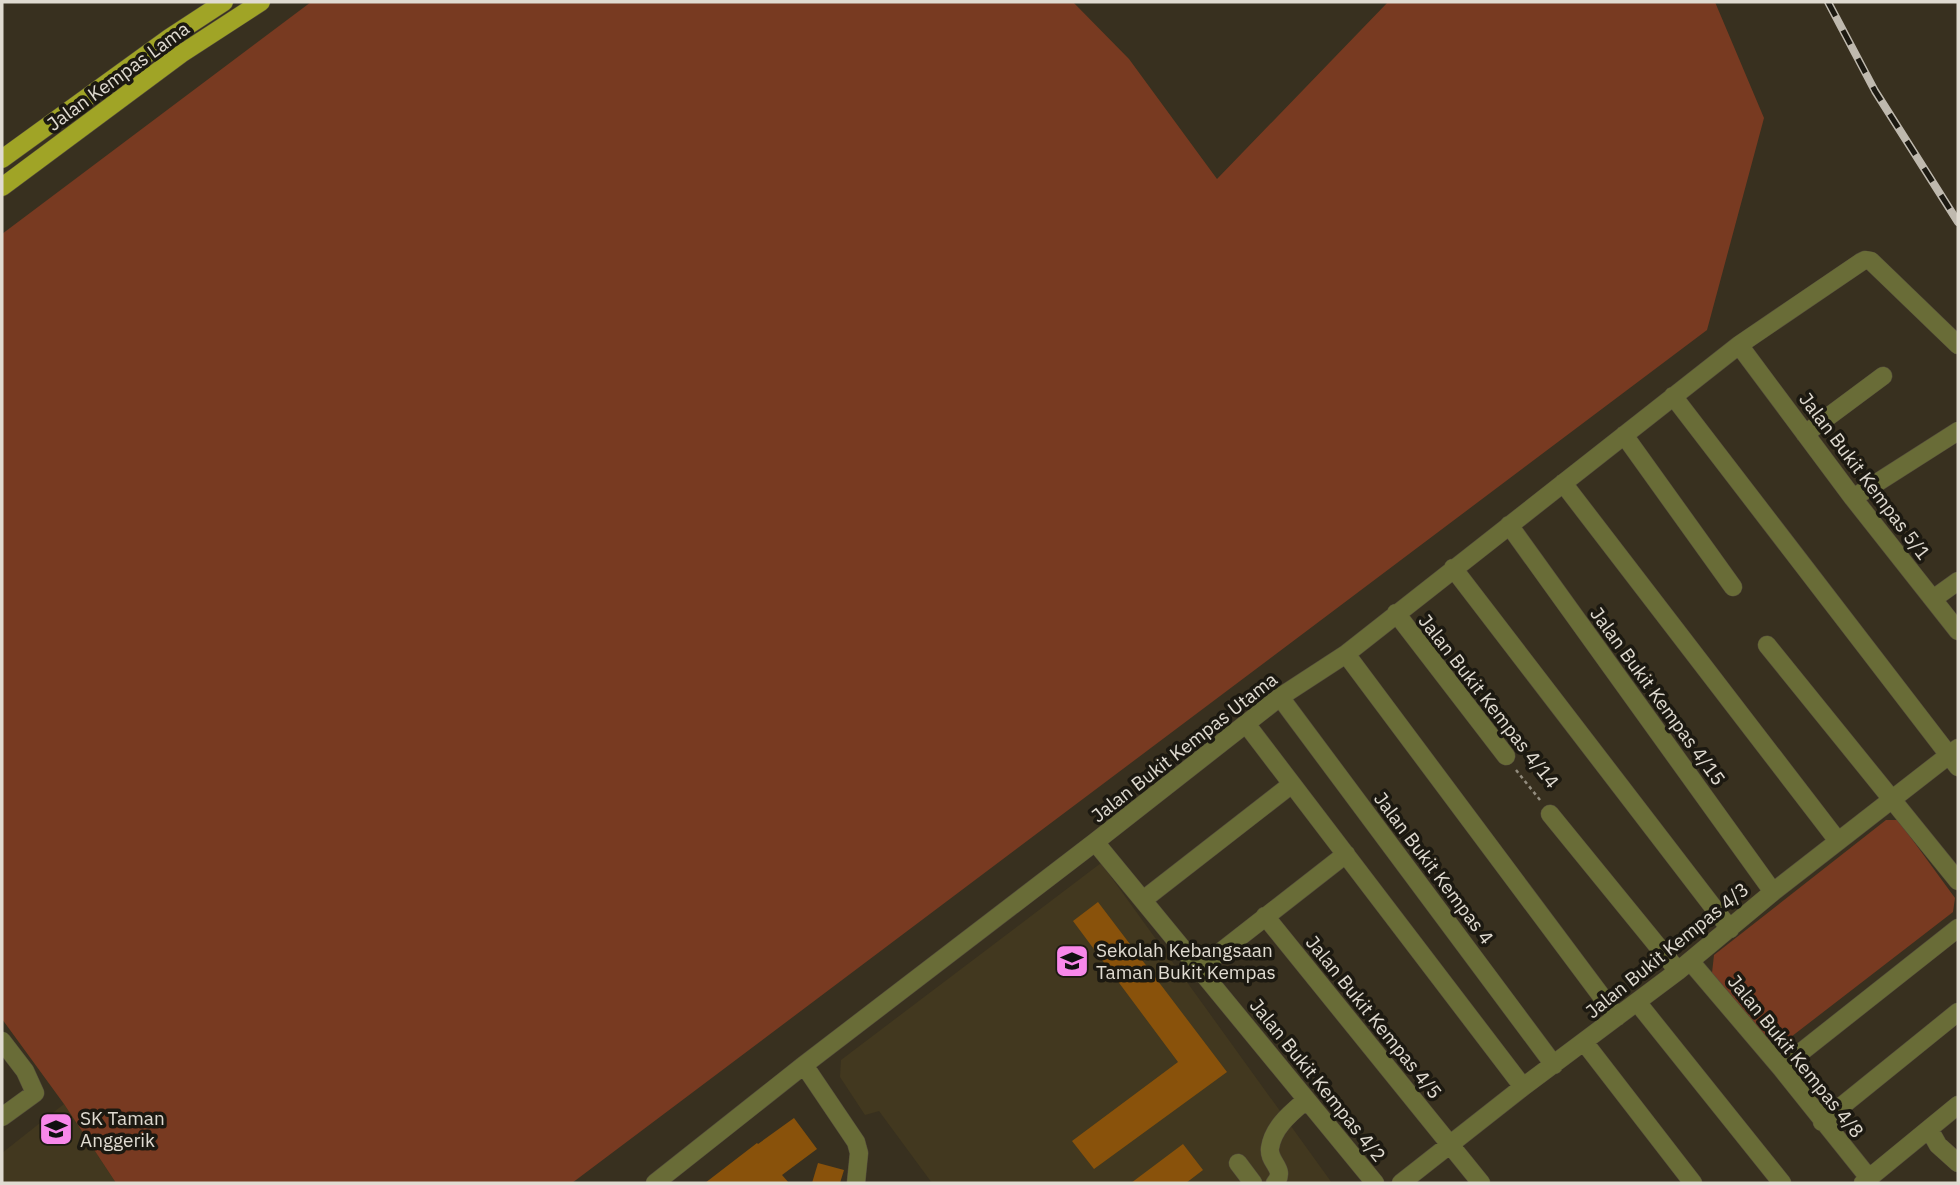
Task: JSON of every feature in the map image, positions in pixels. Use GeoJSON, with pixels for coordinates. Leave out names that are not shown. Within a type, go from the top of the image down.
{"type":"FeatureCollection","features":[{"type":"Feature","properties":{"kind":"main road","name":"Jalan Kempas Lama"},"geometry":{"type":"LineString","coordinates":[[2,159],[169,38],[224,2]]}},
{"type":"Feature","properties":{"kind":"main road","name":"Jalan Kempas Lama"},"geometry":{"type":"LineString","coordinates":[[2,187],[181,54],[261,2]]}},
{"type":"Feature","properties":{"kind":"street","name":"Jalan Bukit Kempas Utama"},"geometry":{"type":"LineString","coordinates":[[655,1183],[1280,697],[1346,654],[1739,345],[1865,260],[1871,261],[1958,345]]}},
{"type":"Feature","properties":{"kind":"street","name":"Jalan Bukit Kempas 5/1"},"geometry":{"type":"LineString","coordinates":[[1739,345],[1853,498],[1958,631]]}},
{"type":"Feature","properties":{"kind":"street"},"geometry":{"type":"LineString","coordinates":[[1805,434],[1883,376]]}},
{"type":"Feature","properties":{"kind":"street"},"geometry":{"type":"LineString","coordinates":[[1674,396],[1955,757]]}},
{"type":"Feature","properties":{"kind":"street"},"geometry":{"type":"LineString","coordinates":[[1853,498],[1958,431]]}},
{"type":"Feature","properties":{"kind":"street"},"geometry":{"type":"LineString","coordinates":[[1624,435],[1733,587]]}},
{"type":"Feature","properties":{"kind":"street"},"geometry":{"type":"LineString","coordinates":[[1563,483],[1838,841]]}},
{"type":"Feature","properties":{"kind":"street","name":"Jalan Bukit Kempas 4/15"},"geometry":{"type":"LineString","coordinates":[[1509,525],[1773,892]]}},
{"type":"Feature","properties":{"kind":"street"},"geometry":{"type":"LineString","coordinates":[[1453,568],[1730,929]]}},
{"type":"Feature","properties":{"kind":"street"},"geometry":{"type":"LineString","coordinates":[[1933,599],[1958,582]]}},
{"type":"Feature","properties":{"kind":"street","name":"Jalan Bukit Kempas 4/14"},"geometry":{"type":"LineString","coordinates":[[1396,613],[1506,756]]}},
{"type":"Feature","properties":{"kind":"street"},"geometry":{"type":"LineString","coordinates":[[1767,645],[1958,881]]}},
{"type":"Feature","properties":{"kind":"street"},"geometry":{"type":"LineString","coordinates":[[1346,654],[1617,1017]]}},
{"type":"Feature","properties":{"kind":"street","name":"Jalan Bukit Kempas 4"},"geometry":{"type":"LineString","coordinates":[[1280,697],[1553,1065]]}},
{"type":"Feature","properties":{"kind":"street"},"geometry":{"type":"LineString","coordinates":[[1247,725],[1523,1087]]}},
{"type":"Feature","properties":{"kind":"street","name":"Jalan Bukit Kempas 4/3"},"geometry":{"type":"LineString","coordinates":[[1401,1183],[1684,966],[1892,798],[1955,757]]}},
{"type":"Feature","properties":{"kind":"street"},"geometry":{"type":"LineString","coordinates":[[1143,900],[1292,784]]}},
{"type":"Feature","properties":{"kind":"street","name":"Jalan Bukit Kempas 4/8"},"geometry":{"type":"LineString","coordinates":[[1550,814],[1684,966],[1781,1068],[1866,1181]]}},
{"type":"Feature","properties":{"kind":"street","name":"Jalan Bukit Kempas 4/2"},"geometry":{"type":"LineString","coordinates":[[1095,842],[1375,1183]]}},
{"type":"Feature","properties":{"kind":"street"},"geometry":{"type":"LineString","coordinates":[[1200,968],[1346,855]]}},
{"type":"Feature","properties":{"kind":"street","name":"Jalan Bukit Kempas 4/5"},"geometry":{"type":"LineString","coordinates":[[1265,916],[1481,1183]]}},
{"type":"Feature","properties":{"kind":"street"},"geometry":{"type":"LineString","coordinates":[[1781,1068],[1958,928]]}},
{"type":"Feature","properties":{"kind":"street"},"geometry":{"type":"LineString","coordinates":[[1637,1002],[1782,1183]]}},
{"type":"Feature","properties":{"kind":"street"},"geometry":{"type":"LineString","coordinates":[[1822,1122],[1958,1012]]}},
{"type":"Feature","properties":{"kind":"street"},"geometry":{"type":"LineString","coordinates":[[2,1041],[25,1071],[35,1093],[2,1117]]}},
{"type":"Feature","properties":{"kind":"street"},"geometry":{"type":"LineString","coordinates":[[1584,1042],[1693,1183]]}},
{"type":"Feature","properties":{"kind":"street"},"geometry":{"type":"LineString","coordinates":[[804,1065],[856,1143],[859,1153],[856,1183]]}},
{"type":"Feature","properties":{"kind":"street"},"geometry":{"type":"LineString","coordinates":[[1275,1183],[1280,1172],[1270,1152],[1272,1144],[1283,1121],[1306,1100]]}},
{"type":"Feature","properties":{"kind":"street"},"geometry":{"type":"LineString","coordinates":[[1866,1181],[1958,1105]]}},
{"type":"Feature","properties":{"kind":"street"},"geometry":{"type":"LineString","coordinates":[[1929,1129],[1938,1145],[1958,1163]]}},
{"type":"Feature","properties":{"kind":"street"},"geometry":{"type":"LineString","coordinates":[[1238,1163],[1253,1183]]}},
{"type":"Feature","properties":{"kind":"path","name":"Jalan Bukit Kempas 4/14"},"geometry":{"type":"LineString","coordinates":[[1506,756],[1550,814]]}},
{"type":"Feature","properties":{"kind":"shaded area"},"geometry":{"type":"Polygon","coordinates":[[[311,2],[1073,2],[1129,59],[1217,179],[1388,2],[1715,2],[1764,118],[1707,330],[572,1183],[116,1183],[64,1104],[2,1019],[2,234],[311,2]]]}},
{"type":"Feature","properties":{"kind":"shaded area"},"geometry":{"type":"Polygon","coordinates":[[[1886,820],[1898,820],[1955,898],[1953,912],[1787,1040],[1767,1041],[1712,973],[1714,955],[1886,820]]]}},
{"type":"Feature","properties":{"kind":"shaded area","name":"Sekolah Kebangsaan Taman Bukit Kempas"},"geometry":{"type":"Polygon","coordinates":[[[1101,863],[1332,1183],[932,1183],[879,1111],[865,1115],[840,1077],[841,1060],[1101,863]]]}},
{"type":"Feature","properties":{"kind":"shaded area","name":"SK Taman Anggerik"},"geometry":{"type":"Polygon","coordinates":[[[64,1104],[116,1183],[2,1183],[2,1153],[64,1104]]]}},
{"type":"Feature","properties":{"kind":"building"},"geometry":{"type":"Polygon","coordinates":[[[1098,902],[1227,1072],[1094,1169],[1072,1141],[1178,1062],[1073,921],[1098,902]]]}},
{"type":"Feature","properties":{"kind":"building"},"geometry":{"type":"Polygon","coordinates":[[[794,1118],[817,1149],[782,1175],[789,1183],[705,1183],[757,1143],[794,1118]]]}},
{"type":"Feature","properties":{"kind":"building"},"geometry":{"type":"Polygon","coordinates":[[[1183,1144],[1203,1170],[1186,1183],[1131,1183],[1183,1144]]]}},
{"type":"Feature","properties":{"kind":"building"},"geometry":{"type":"Polygon","coordinates":[[[818,1163],[844,1170],[840,1183],[812,1183],[818,1163]]]}},
{"type":"Feature","properties":{"kind":"railway"},"geometry":{"type":"LineString","coordinates":[[1828,2],[1875,91],[1958,222]]}},
{"type":"Feature","properties":{"kind":"place","name":"Sekolah Kebangsaan Taman Bukit Kempas"},"geometry":{"type":"Point","coordinates":[1072,961]}},
{"type":"Feature","properties":{"kind":"place","name":"SK Taman Anggerik"},"geometry":{"type":"Point","coordinates":[56,1129]}}]}
